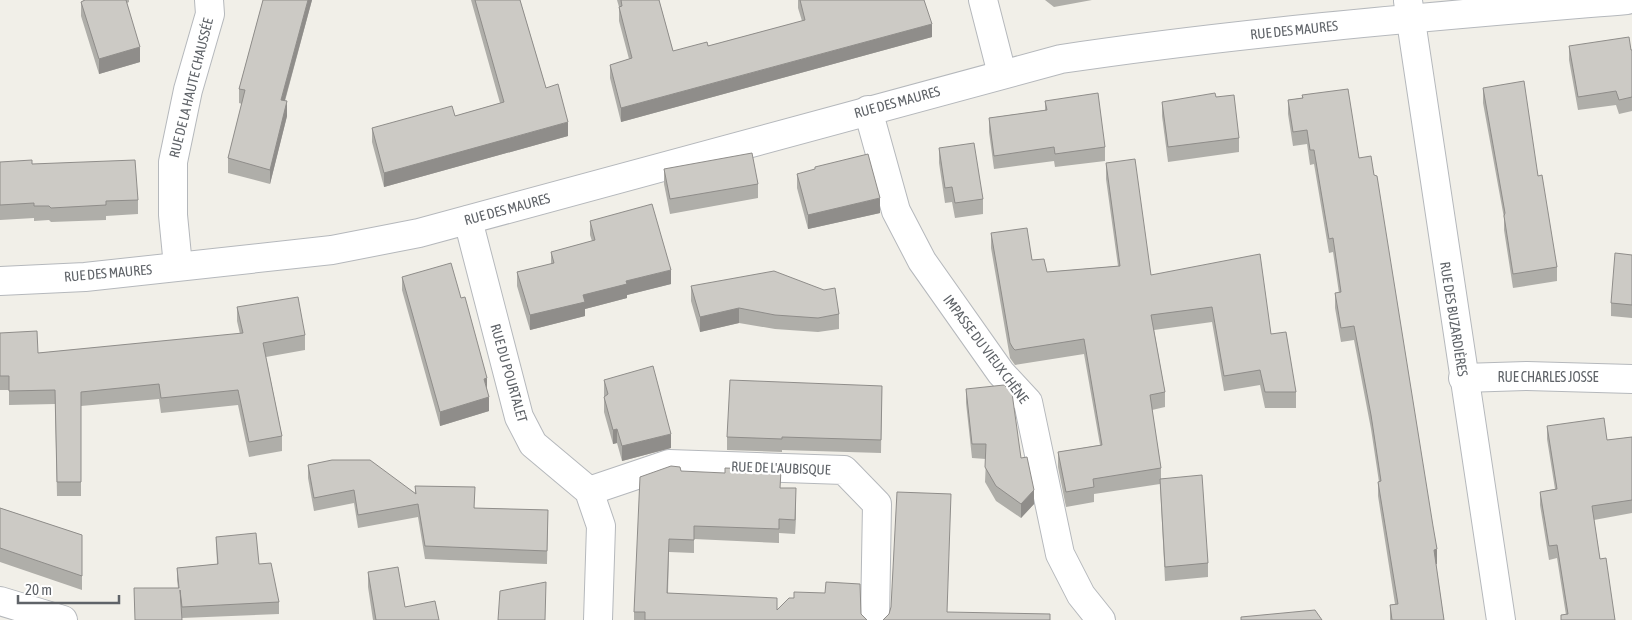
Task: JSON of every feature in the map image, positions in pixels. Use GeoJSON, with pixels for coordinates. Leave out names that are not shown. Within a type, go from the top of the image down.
{"type":"FeatureCollection","features":[{"type":"Feature","properties":{"kind":"street","name":"RUE DE LA HAUTE CHAUSSÉE"},"geometry":{"type":"LineString","coordinates":[[178,266],[173,214],[172,162],[188,90],[210,14],[210,0]]}},
{"type":"Feature","properties":{"kind":"street"},"geometry":{"type":"LineString","coordinates":[[983,0],[1002,74]]}},
{"type":"Feature","properties":{"kind":"street","name":"RUE DES MAURES"},"geometry":{"type":"LineString","coordinates":[[0,281],[85,277],[332,250],[419,233],[1061,59],[1408,9],[1627,0]]}},
{"type":"Feature","properties":{"kind":"street","name":"RUE DES BUZARDIÈRES"},"geometry":{"type":"LineString","coordinates":[[1408,9],[1463,378],[1502,620]]}},
{"type":"Feature","properties":{"kind":"street","name":"IMPASSE DU VIEUX CHÊNE"},"geometry":{"type":"LineString","coordinates":[[868,110],[896,211],[922,261],[1001,372],[1028,402],[1060,554],[1081,595],[1100,620]]}},
{"type":"Feature","properties":{"kind":"street","name":"RUE DU POURTALET"},"geometry":{"type":"LineString","coordinates":[[468,220],[519,417],[533,444],[589,491]]}},
{"type":"Feature","properties":{"kind":"street","name":"RUE CHARLES JOSSE"},"geometry":{"type":"LineString","coordinates":[[1463,378],[1527,376],[1632,379]]}},
{"type":"Feature","properties":{"kind":"street","name":"RUE DE L'AUBISQUE"},"geometry":{"type":"LineString","coordinates":[[589,491],[669,464],[844,470],[877,504],[875,620]]}},
{"type":"Feature","properties":{"kind":"street"},"geometry":{"type":"LineString","coordinates":[[589,491],[600,526],[598,620]]}},
{"type":"Feature","properties":{"kind":"street"},"geometry":{"type":"LineString","coordinates":[[0,602],[63,620]]}},
{"type":"Feature","properties":{"kind":"building"},"geometry":{"type":"Polygon","coordinates":[[[85,0],[126,0],[140,47],[99,59],[81,2],[85,0]]]}},
{"type":"Feature","properties":{"kind":"building"},"geometry":{"type":"Polygon","coordinates":[[[263,0],[308,0],[281,100],[287,101],[270,170],[228,158],[245,90],[239,89],[263,0]]]}},
{"type":"Feature","properties":{"kind":"building"},"geometry":{"type":"Polygon","coordinates":[[[475,0],[520,0],[546,88],[558,84],[568,122],[384,173],[372,128],[452,106],[455,116],[504,102],[475,0]]]}},
{"type":"Feature","properties":{"kind":"building"},"geometry":{"type":"Polygon","coordinates":[[[621,0],[659,0],[673,51],[707,42],[708,46],[805,20],[800,0],[924,0],[932,24],[621,108],[610,65],[632,58],[619,7],[622,6],[621,0]]]}},
{"type":"Feature","properties":{"kind":"building"},"geometry":{"type":"Polygon","coordinates":[[[1629,37],[1632,50],[1632,97],[1619,100],[1616,91],[1578,97],[1569,46],[1629,37]]]}},
{"type":"Feature","properties":{"kind":"building"},"geometry":{"type":"Polygon","coordinates":[[[1524,81],[1538,176],[1542,175],[1557,267],[1513,274],[1505,213],[1483,88],[1524,81]]]}},
{"type":"Feature","properties":{"kind":"building"},"geometry":{"type":"Polygon","coordinates":[[[1348,89],[1359,158],[1371,156],[1374,175],[1377,176],[1437,549],[1434,550],[1444,620],[1392,620],[1390,605],[1398,604],[1378,482],[1381,481],[1371,415],[1354,326],[1341,328],[1335,293],[1341,292],[1333,238],[1329,239],[1314,150],[1310,150],[1307,130],[1293,132],[1288,100],[1303,98],[1302,95],[1348,89]]]}},
{"type":"Feature","properties":{"kind":"building"},"geometry":{"type":"Polygon","coordinates":[[[1098,93],[1105,147],[1055,154],[1054,147],[994,156],[989,118],[1047,110],[1045,101],[1098,93]]]}},
{"type":"Feature","properties":{"kind":"building"},"geometry":{"type":"Polygon","coordinates":[[[1215,93],[1216,97],[1234,95],[1239,138],[1168,147],[1162,102],[1215,93]]]}},
{"type":"Feature","properties":{"kind":"building"},"geometry":{"type":"Polygon","coordinates":[[[974,143],[983,199],[955,203],[952,187],[945,188],[939,148],[974,143]]]}},
{"type":"Feature","properties":{"kind":"building"},"geometry":{"type":"Polygon","coordinates":[[[752,153],[758,184],[670,199],[664,169],[752,153]]]}},
{"type":"Feature","properties":{"kind":"building"},"geometry":{"type":"Polygon","coordinates":[[[868,154],[880,198],[808,215],[797,174],[815,169],[815,167],[868,154]]]}},
{"type":"Feature","properties":{"kind":"building"},"geometry":{"type":"Polygon","coordinates":[[[1135,159],[1151,275],[1260,254],[1271,334],[1286,332],[1296,392],[1265,392],[1260,370],[1224,376],[1212,307],[1151,315],[1165,392],[1150,395],[1161,468],[1093,479],[1094,487],[1066,492],[1058,452],[1102,445],[1084,339],[1015,350],[1013,348],[1010,343],[991,233],[1027,228],[1032,260],[1044,259],[1047,272],[1120,266],[1106,163],[1135,159]]]}},
{"type":"Feature","properties":{"kind":"building"},"geometry":{"type":"Polygon","coordinates":[[[32,160],[32,164],[135,160],[138,200],[106,201],[106,205],[51,208],[49,206],[34,206],[34,203],[0,205],[0,162],[32,160]]]}},
{"type":"Feature","properties":{"kind":"building"},"geometry":{"type":"Polygon","coordinates":[[[652,204],[671,270],[626,281],[627,284],[583,295],[585,302],[530,315],[517,272],[554,263],[551,252],[595,240],[590,221],[652,204]]]}},
{"type":"Feature","properties":{"kind":"building"},"geometry":{"type":"Polygon","coordinates":[[[1615,253],[1632,255],[1632,305],[1611,303],[1615,253]]]}},
{"type":"Feature","properties":{"kind":"building"},"geometry":{"type":"Polygon","coordinates":[[[451,263],[461,298],[465,297],[487,378],[484,379],[489,397],[440,412],[402,277],[451,263]]]}},
{"type":"Feature","properties":{"kind":"building"},"geometry":{"type":"Polygon","coordinates":[[[774,271],[824,290],[835,288],[839,314],[818,318],[775,315],[739,308],[700,317],[691,286],[774,271]]]}},
{"type":"Feature","properties":{"kind":"building"},"geometry":{"type":"Polygon","coordinates":[[[298,297],[305,335],[263,343],[282,436],[249,442],[238,390],[161,398],[159,384],[81,392],[81,482],[57,482],[55,390],[9,391],[9,376],[0,376],[0,333],[37,331],[38,353],[243,333],[237,307],[298,297]]]}},
{"type":"Feature","properties":{"kind":"building"},"geometry":{"type":"Polygon","coordinates":[[[653,366],[671,434],[622,446],[617,429],[613,430],[604,397],[608,394],[604,380],[653,366]]]}},
{"type":"Feature","properties":{"kind":"building"},"geometry":{"type":"Polygon","coordinates":[[[730,380],[882,386],[881,440],[727,437],[730,380]]]}},
{"type":"Feature","properties":{"kind":"building"},"geometry":{"type":"Polygon","coordinates":[[[1004,385],[1012,393],[1021,458],[1027,457],[1034,490],[1021,504],[996,486],[985,467],[986,444],[972,444],[966,389],[1004,385]]]}},
{"type":"Feature","properties":{"kind":"building"},"geometry":{"type":"Polygon","coordinates":[[[1604,418],[1607,440],[1632,437],[1632,500],[1592,506],[1600,559],[1606,558],[1615,620],[1561,620],[1561,615],[1568,614],[1557,545],[1549,546],[1540,492],[1557,489],[1547,426],[1604,418]]]}},
{"type":"Feature","properties":{"kind":"building"},"geometry":{"type":"Polygon","coordinates":[[[332,460],[370,460],[416,494],[415,486],[475,487],[474,508],[548,510],[547,551],[425,546],[418,504],[358,515],[354,490],[314,498],[308,465],[332,460]]]}},
{"type":"Feature","properties":{"kind":"building"},"geometry":{"type":"Polygon","coordinates":[[[671,466],[680,467],[681,471],[725,473],[725,468],[781,470],[780,488],[796,488],[795,520],[779,519],[779,529],[694,526],[694,540],[669,539],[667,593],[777,598],[777,610],[789,598],[794,598],[794,592],[825,593],[826,582],[860,584],[861,614],[867,620],[645,620],[645,612],[634,612],[640,477],[671,466]]]}},
{"type":"Feature","properties":{"kind":"building"},"geometry":{"type":"Polygon","coordinates":[[[1202,475],[1208,563],[1165,567],[1160,479],[1202,475]]]}},
{"type":"Feature","properties":{"kind":"building"},"geometry":{"type":"Polygon","coordinates":[[[897,492],[951,494],[947,612],[1050,614],[1050,620],[883,620],[889,614],[891,607],[897,492]]]}},
{"type":"Feature","properties":{"kind":"building"},"geometry":{"type":"Polygon","coordinates":[[[0,508],[82,535],[82,576],[0,548],[0,508]]]}},
{"type":"Feature","properties":{"kind":"building"},"geometry":{"type":"Polygon","coordinates":[[[256,533],[259,564],[271,563],[279,602],[182,607],[180,590],[182,620],[135,620],[134,588],[179,588],[177,568],[218,564],[216,537],[256,533]]]}},
{"type":"Feature","properties":{"kind":"building"},"geometry":{"type":"Polygon","coordinates":[[[398,567],[405,607],[435,601],[439,620],[376,620],[368,572],[398,567]]]}},
{"type":"Feature","properties":{"kind":"building"},"geometry":{"type":"Polygon","coordinates":[[[546,582],[545,620],[498,620],[500,591],[546,582]]]}},
{"type":"Feature","properties":{"kind":"building"},"geometry":{"type":"Polygon","coordinates":[[[1315,610],[1322,620],[1241,620],[1241,617],[1315,610]]]}}]}
